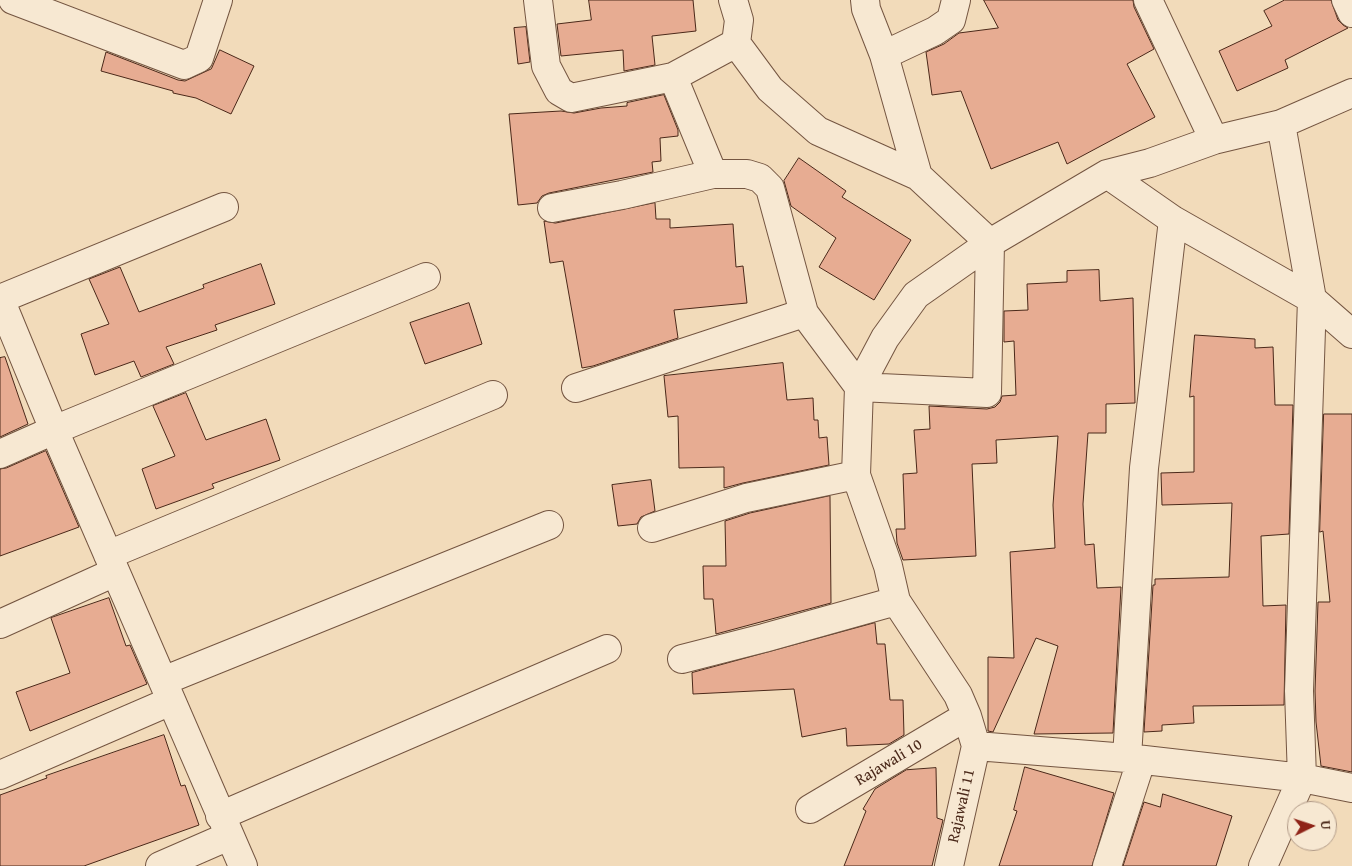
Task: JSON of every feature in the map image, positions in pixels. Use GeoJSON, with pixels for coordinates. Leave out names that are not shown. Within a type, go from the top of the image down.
{"type":"FeatureCollection","features":[{"type":"Feature","properties":{"kind":"street"},"geometry":{"type":"LineString","coordinates":[[14,0],[184,65],[199,58],[218,0]]}},
{"type":"Feature","properties":{"kind":"street"},"geometry":{"type":"LineString","coordinates":[[538,0],[546,66],[559,91],[571,98],[673,77],[736,44]]}},
{"type":"Feature","properties":{"kind":"street"},"geometry":{"type":"LineString","coordinates":[[732,0],[739,20],[736,44],[770,89],[818,131],[918,176],[990,243],[987,393],[859,387]]}},
{"type":"Feature","properties":{"kind":"street"},"geometry":{"type":"LineString","coordinates":[[865,0],[866,9],[884,55],[918,176]]}},
{"type":"Feature","properties":{"kind":"street"},"geometry":{"type":"LineString","coordinates":[[884,55],[935,31],[951,20],[956,0]]}},
{"type":"Feature","properties":{"kind":"street"},"geometry":{"type":"LineString","coordinates":[[1148,0],[1214,140]]}},
{"type":"Feature","properties":{"kind":"street"},"geometry":{"type":"LineString","coordinates":[[1346,0],[1352,13]]}},
{"type":"Feature","properties":{"kind":"street"},"geometry":{"type":"LineString","coordinates":[[673,77],[713,174]]}},
{"type":"Feature","properties":{"kind":"street"},"geometry":{"type":"LineString","coordinates":[[1352,93],[1281,124],[1214,140],[1150,163],[1108,174],[990,243],[916,295],[885,338],[859,387],[856,475],[888,566],[896,600],[958,695],[968,716],[976,746],[1134,759],[1302,778],[1352,788]]}},
{"type":"Feature","properties":{"kind":"street"},"geometry":{"type":"LineString","coordinates":[[1263,866],[1302,778],[1299,691],[1312,299],[1281,124]]}},
{"type":"Feature","properties":{"kind":"street"},"geometry":{"type":"LineString","coordinates":[[552,208],[622,195],[713,174],[747,174],[760,178],[770,188],[804,312],[859,387]]}},
{"type":"Feature","properties":{"kind":"street"},"geometry":{"type":"LineString","coordinates":[[1108,174],[1173,220],[1312,299],[1352,334]]}},
{"type":"Feature","properties":{"kind":"street"},"geometry":{"type":"LineString","coordinates":[[224,207],[0,299],[111,564],[242,866]]}},
{"type":"Feature","properties":{"kind":"street"},"geometry":{"type":"LineString","coordinates":[[1107,866],[1134,759],[1144,468],[1173,220]]}},
{"type":"Feature","properties":{"kind":"street"},"geometry":{"type":"LineString","coordinates":[[0,454],[54,430],[426,278]]}},
{"type":"Feature","properties":{"kind":"street"},"geometry":{"type":"LineString","coordinates":[[576,388],[804,312]]}},
{"type":"Feature","properties":{"kind":"street"},"geometry":{"type":"LineString","coordinates":[[0,624],[111,564],[493,395]]}},
{"type":"Feature","properties":{"kind":"street"},"geometry":{"type":"LineString","coordinates":[[652,528],[746,498],[856,475]]}},
{"type":"Feature","properties":{"kind":"street"},"geometry":{"type":"LineString","coordinates":[[0,776],[167,691],[549,525]]}},
{"type":"Feature","properties":{"kind":"street"},"geometry":{"type":"LineString","coordinates":[[682,659],[764,638],[896,600]]}},
{"type":"Feature","properties":{"kind":"street"},"geometry":{"type":"LineString","coordinates":[[160,866],[225,826],[607,649]]}},
{"type":"Feature","properties":{"kind":"street","name":"Rajawali 10"},"geometry":{"type":"LineString","coordinates":[[810,809],[968,716]]}},
{"type":"Feature","properties":{"kind":"street","name":"Rajawali 11"},"geometry":{"type":"LineString","coordinates":[[949,866],[976,746]]}},
{"type":"Feature","properties":{"kind":"building"},"geometry":{"type":"Polygon","coordinates":[[[589,0],[693,0],[696,31],[652,36],[655,65],[624,71],[623,50],[561,56],[557,24],[591,20],[589,0]]]}},
{"type":"Feature","properties":{"kind":"building"},"geometry":{"type":"Polygon","coordinates":[[[984,0],[1133,0],[1134,7],[1154,49],[1127,64],[1155,117],[1067,164],[1058,142],[991,169],[961,91],[932,95],[926,52],[944,44],[959,33],[998,28],[984,0]]]}},
{"type":"Feature","properties":{"kind":"building"},"geometry":{"type":"Polygon","coordinates":[[[1285,0],[1331,0],[1338,20],[1348,28],[1285,60],[1288,68],[1237,91],[1219,51],[1272,26],[1264,11],[1285,0]]]}},
{"type":"Feature","properties":{"kind":"building"},"geometry":{"type":"Polygon","coordinates":[[[526,27],[530,62],[518,64],[514,28],[526,27]]]}},
{"type":"Feature","properties":{"kind":"building"},"geometry":{"type":"Polygon","coordinates":[[[220,50],[254,66],[231,114],[196,98],[101,71],[106,52],[185,81],[211,69],[220,50]]]}},
{"type":"Feature","properties":{"kind":"building"},"geometry":{"type":"Polygon","coordinates":[[[664,95],[678,130],[678,136],[660,138],[661,161],[652,162],[653,172],[549,193],[542,196],[537,203],[518,205],[509,114],[561,111],[574,113],[627,106],[627,103],[664,95]]]}},
{"type":"Feature","properties":{"kind":"building"},"geometry":{"type":"Polygon","coordinates":[[[799,158],[846,191],[842,197],[911,240],[874,300],[819,267],[836,238],[791,206],[784,181],[799,158]]]}},
{"type":"Feature","properties":{"kind":"building"},"geometry":{"type":"Polygon","coordinates":[[[655,203],[656,219],[670,219],[670,228],[733,224],[736,267],[743,266],[747,303],[674,310],[678,338],[582,368],[563,261],[550,263],[544,221],[555,223],[655,203]]]}},
{"type":"Feature","properties":{"kind":"building"},"geometry":{"type":"Polygon","coordinates":[[[261,264],[275,304],[215,325],[217,330],[166,347],[174,364],[141,377],[134,361],[95,375],[81,334],[109,324],[89,279],[120,267],[139,312],[204,288],[203,285],[261,264]]]}},
{"type":"Feature","properties":{"kind":"building"},"geometry":{"type":"Polygon","coordinates":[[[1099,270],[1100,301],[1133,298],[1135,403],[1106,404],[1106,433],[1088,433],[1083,504],[1085,545],[1094,544],[1097,588],[1121,587],[1113,733],[1034,734],[1058,646],[1036,638],[993,732],[988,731],[988,657],[1014,658],[1010,552],[1055,548],[1053,505],[1058,436],[996,440],[997,463],[972,464],[976,556],[903,560],[897,543],[896,529],[905,529],[903,474],[917,473],[914,430],[930,429],[929,406],[987,409],[995,407],[1000,402],[1002,396],[1016,395],[1014,341],[1004,342],[1004,311],[1028,310],[1027,284],[1067,282],[1067,271],[1099,270]]]}},
{"type":"Feature","properties":{"kind":"building"},"geometry":{"type":"Polygon","coordinates":[[[469,303],[482,344],[425,364],[410,323],[469,303]]]}},
{"type":"Feature","properties":{"kind":"building"},"geometry":{"type":"Polygon","coordinates":[[[1195,335],[1255,339],[1255,348],[1273,347],[1275,405],[1293,405],[1289,534],[1261,536],[1263,606],[1286,605],[1284,705],[1193,706],[1194,723],[1162,725],[1162,731],[1144,732],[1153,585],[1155,585],[1155,579],[1229,577],[1232,503],[1162,505],[1161,473],[1194,472],[1194,396],[1190,397],[1195,335]]]}},
{"type":"Feature","properties":{"kind":"building"},"geometry":{"type":"Polygon","coordinates":[[[5,357],[28,424],[0,437],[0,358],[5,357]]]}},
{"type":"Feature","properties":{"kind":"building"},"geometry":{"type":"Polygon","coordinates":[[[783,363],[787,400],[813,398],[814,420],[818,420],[819,438],[827,437],[829,465],[724,488],[724,467],[679,468],[678,416],[668,417],[664,376],[783,363]]]}},
{"type":"Feature","properties":{"kind":"building"},"geometry":{"type":"Polygon","coordinates":[[[186,393],[206,440],[266,419],[280,460],[212,484],[214,488],[156,509],[142,469],[175,456],[153,406],[186,393]]]}},
{"type":"Feature","properties":{"kind":"building"},"geometry":{"type":"Polygon","coordinates":[[[1324,414],[1352,414],[1352,772],[1321,766],[1316,722],[1315,691],[1318,602],[1330,602],[1323,531],[1320,532],[1324,414]]]}},
{"type":"Feature","properties":{"kind":"building"},"geometry":{"type":"Polygon","coordinates":[[[46,451],[79,527],[0,556],[0,469],[46,451]]]}},
{"type":"Feature","properties":{"kind":"building"},"geometry":{"type":"Polygon","coordinates":[[[651,480],[655,511],[641,517],[637,524],[618,526],[612,485],[651,480]]]}},
{"type":"Feature","properties":{"kind":"building"},"geometry":{"type":"Polygon","coordinates":[[[830,496],[831,603],[716,634],[713,599],[704,599],[703,566],[726,566],[725,521],[750,513],[830,496]]]}},
{"type":"Feature","properties":{"kind":"building"},"geometry":{"type":"Polygon","coordinates":[[[109,598],[126,646],[130,645],[147,684],[30,731],[16,692],[70,673],[51,618],[109,598]]]}},
{"type":"Feature","properties":{"kind":"building"},"geometry":{"type":"Polygon","coordinates":[[[875,623],[877,644],[885,644],[890,700],[903,700],[904,735],[889,744],[847,746],[846,728],[802,737],[794,689],[693,694],[692,673],[875,623]]]}},
{"type":"Feature","properties":{"kind":"building"},"geometry":{"type":"Polygon","coordinates":[[[164,735],[181,786],[185,785],[199,825],[84,866],[0,866],[0,795],[47,778],[46,776],[164,735]]]}},
{"type":"Feature","properties":{"kind":"building"},"geometry":{"type":"Polygon","coordinates":[[[1025,767],[1114,793],[1092,866],[999,866],[1017,811],[1014,810],[1025,767]]]}},
{"type":"Feature","properties":{"kind":"building"},"geometry":{"type":"Polygon","coordinates":[[[936,768],[937,818],[943,820],[932,866],[844,866],[866,811],[863,809],[875,789],[906,770],[936,768]]]}},
{"type":"Feature","properties":{"kind":"building"},"geometry":{"type":"Polygon","coordinates":[[[1163,794],[1232,816],[1216,866],[1123,866],[1144,802],[1160,807],[1163,794]]]}}]}
